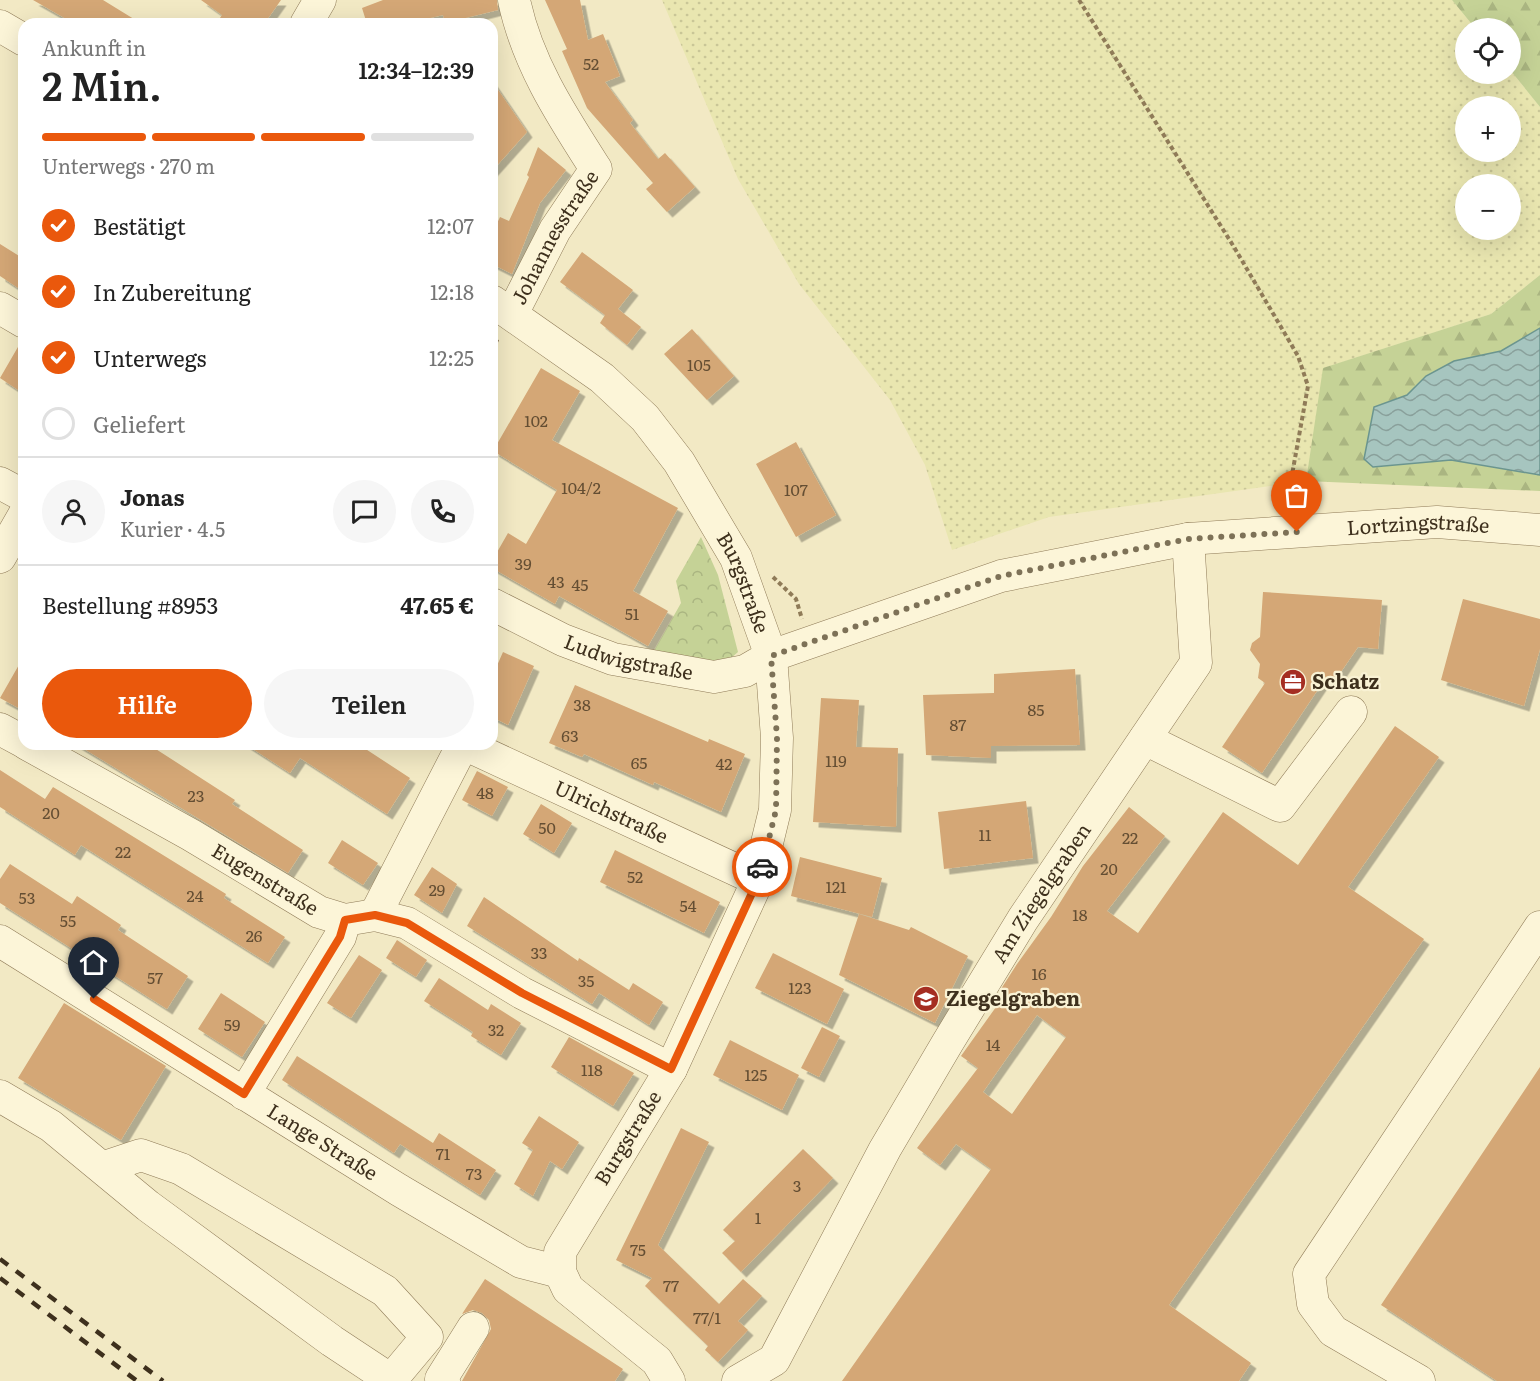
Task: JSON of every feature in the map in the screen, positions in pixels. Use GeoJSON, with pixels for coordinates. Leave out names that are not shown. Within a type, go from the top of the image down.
{"type":"FeatureCollection","features":[{"type":"Feature","properties":{"kind":"street"},"geometry":{"type":"LineString","coordinates":[[310,18],[320,0]]}},
{"type":"Feature","properties":{"kind":"street","name":"Johannesstraße"},"geometry":{"type":"LineString","coordinates":[[502,307],[596,169],[550,94],[521,33],[514,0]]}},
{"type":"Feature","properties":{"kind":"street"},"geometry":{"type":"LineString","coordinates":[[0,26],[18,36]]}},
{"type":"Feature","properties":{"kind":"street","name":"Burgstraße"},"geometry":{"type":"LineString","coordinates":[[502,307],[602,378],[645,418],[679,462],[736,558],[771,656],[777,738],[776,810],[758,880],[671,1069],[560,1252],[560,1272]]}},
{"type":"Feature","properties":{"kind":"street"},"geometry":{"type":"LineString","coordinates":[[0,309],[18,319]]}},
{"type":"Feature","properties":{"kind":"street"},"geometry":{"type":"LineString","coordinates":[[0,483],[18,493]]}},
{"type":"Feature","properties":{"kind":"street","name":"Lortzingstraße"},"geometry":{"type":"LineString","coordinates":[[771,656],[1001,576],[1188,539],[1437,522],[1540,530]]}},
{"type":"Feature","properties":{"kind":"street"},"geometry":{"type":"LineString","coordinates":[[18,526],[0,559],[18,564]]}},
{"type":"Feature","properties":{"kind":"street","name":"Am Ziegelgraben"},"geometry":{"type":"LineString","coordinates":[[738,1381],[774,1360],[885,1149],[948,1042],[1023,919],[1196,663],[1188,539]]}},
{"type":"Feature","properties":{"kind":"street","name":"Ludwigstraße"},"geometry":{"type":"LineString","coordinates":[[498,607],[562,640],[613,659],[714,677],[745,671],[771,656]]}},
{"type":"Feature","properties":{"kind":"street"},"geometry":{"type":"LineString","coordinates":[[1145,739],[1280,806],[1351,712]]}},
{"type":"Feature","properties":{"kind":"street","name":"Eugenstraße"},"geometry":{"type":"LineString","coordinates":[[0,729],[18,739]]}},
{"type":"Feature","properties":{"kind":"street","name":"Eugenstraße"},"geometry":{"type":"LineString","coordinates":[[39,750],[191,835],[319,912],[407,923],[522,993],[671,1069]]}},
{"type":"Feature","properties":{"kind":"street"},"geometry":{"type":"LineString","coordinates":[[244,1094],[340,937],[360,917],[427,819],[460,750]]}},
{"type":"Feature","properties":{"kind":"street","name":"Ulrichstraße"},"geometry":{"type":"LineString","coordinates":[[476,750],[758,880]]}},
{"type":"Feature","properties":{"kind":"street"},"geometry":{"type":"LineString","coordinates":[[1419,1381],[1333,1331],[1312,1304],[1309,1274],[1540,927]]}},
{"type":"Feature","properties":{"kind":"street","name":"Lange Straße"},"geometry":{"type":"LineString","coordinates":[[0,940],[399,1190],[521,1262],[560,1272]]}},
{"type":"Feature","properties":{"kind":"street"},"geometry":{"type":"LineString","coordinates":[[0,1096],[51,1126],[147,1206],[322,1335],[392,1380],[427,1337],[385,1291],[181,1169],[141,1155],[102,1168]]}},
{"type":"Feature","properties":{"kind":"street"},"geometry":{"type":"LineString","coordinates":[[560,1272],[568,1289],[657,1361],[669,1381]]}},
{"type":"Feature","properties":{"kind":"street"},"geometry":{"type":"LineString","coordinates":[[444,1381],[441,1379],[473,1328]]}},
{"type":"Feature","properties":{"kind":"path"},"geometry":{"type":"LineString","coordinates":[[1079,0],[1234,248],[1298,357],[1308,387],[1288,497]]}},
{"type":"Feature","properties":{"kind":"shaded area"},"geometry":{"type":"Polygon","coordinates":[[[662,0],[1452,0],[1467,18],[1455,18],[1455,84],[1521,83],[1540,107],[1540,275],[1491,314],[1324,368],[1306,481],[1049,517],[952,550],[925,465],[890,400],[799,284],[738,179],[662,0]]]}},
{"type":"Feature","properties":{"kind":"green space"},"geometry":{"type":"Polygon","coordinates":[[[1452,0],[1540,0],[1540,107],[1521,83],[1521,18],[1467,18],[1452,0]]]}},
{"type":"Feature","properties":{"kind":"green space"},"geometry":{"type":"Polygon","coordinates":[[[1540,275],[1540,328],[1501,351],[1454,361],[1426,376],[1407,395],[1374,407],[1373,467],[1451,460],[1540,475],[1540,491],[1306,481],[1323,368],[1491,314],[1540,275]]]}},
{"type":"Feature","properties":{"kind":"green space"},"geometry":{"type":"Polygon","coordinates":[[[701,537],[718,575],[738,652],[728,660],[708,666],[697,666],[651,656],[681,603],[676,581],[701,537]]]}},
{"type":"Feature","properties":{"kind":"water"},"geometry":{"type":"Polygon","coordinates":[[[1540,328],[1540,475],[1451,460],[1373,467],[1364,459],[1374,407],[1407,395],[1426,376],[1454,361],[1501,351],[1540,328]]]}},
{"type":"Feature","properties":{"kind":"building"},"geometry":{"type":"Polygon","coordinates":[[[33,0],[103,0],[132,18],[64,18],[33,0]]]}},
{"type":"Feature","properties":{"kind":"building"},"geometry":{"type":"Polygon","coordinates":[[[201,0],[281,0],[268,18],[220,18],[222,15],[201,0]]]}},
{"type":"Feature","properties":{"kind":"building"},"geometry":{"type":"Polygon","coordinates":[[[383,0],[497,0],[498,10],[465,18],[444,18],[443,15],[430,18],[365,18],[362,8],[383,0]]]}},
{"type":"Feature","properties":{"kind":"building"},"geometry":{"type":"Polygon","coordinates":[[[545,0],[580,0],[588,40],[603,34],[620,76],[605,82],[633,120],[630,123],[658,159],[665,153],[695,187],[667,212],[646,189],[653,183],[587,108],[562,51],[567,49],[545,0]]]}},
{"type":"Feature","properties":{"kind":"building"},"geometry":{"type":"Polygon","coordinates":[[[498,90],[527,132],[498,164],[498,90]]]}},
{"type":"Feature","properties":{"kind":"building"},"geometry":{"type":"Polygon","coordinates":[[[538,147],[566,170],[540,203],[512,274],[498,267],[498,221],[500,217],[509,221],[529,177],[527,175],[538,147]]]}},
{"type":"Feature","properties":{"kind":"building"},"geometry":{"type":"Polygon","coordinates":[[[0,244],[18,255],[18,288],[0,276],[0,244]]]}},
{"type":"Feature","properties":{"kind":"building"},"geometry":{"type":"Polygon","coordinates":[[[582,252],[633,290],[618,309],[641,327],[627,345],[600,323],[605,315],[560,282],[582,252]]]}},
{"type":"Feature","properties":{"kind":"building"},"geometry":{"type":"Polygon","coordinates":[[[692,329],[734,376],[707,400],[664,354],[692,329]]]}},
{"type":"Feature","properties":{"kind":"building"},"geometry":{"type":"Polygon","coordinates":[[[18,347],[18,390],[0,378],[18,347]]]}},
{"type":"Feature","properties":{"kind":"building"},"geometry":{"type":"Polygon","coordinates":[[[541,368],[580,391],[552,440],[678,508],[633,591],[668,611],[648,646],[559,596],[555,604],[498,571],[498,550],[508,533],[526,544],[557,490],[498,454],[498,442],[541,368]]]}},
{"type":"Feature","properties":{"kind":"building"},"geometry":{"type":"Polygon","coordinates":[[[796,442],[836,515],[796,537],[756,464],[796,442]]]}},
{"type":"Feature","properties":{"kind":"building","name":"Schatz"},"geometry":{"type":"Polygon","coordinates":[[[1263,592],[1382,600],[1378,649],[1358,647],[1334,682],[1327,676],[1262,773],[1222,747],[1265,683],[1258,678],[1260,664],[1250,650],[1252,643],[1260,637],[1263,592]]]}},
{"type":"Feature","properties":{"kind":"building"},"geometry":{"type":"Polygon","coordinates":[[[1463,599],[1540,619],[1540,649],[1524,706],[1441,680],[1463,599]]]}},
{"type":"Feature","properties":{"kind":"building"},"geometry":{"type":"Polygon","coordinates":[[[503,652],[534,666],[508,725],[498,720],[498,663],[503,652]]]}},
{"type":"Feature","properties":{"kind":"building"},"geometry":{"type":"Polygon","coordinates":[[[18,666],[18,708],[0,698],[18,666]]]}},
{"type":"Feature","properties":{"kind":"building"},"geometry":{"type":"Polygon","coordinates":[[[1075,669],[1080,745],[991,746],[991,758],[926,755],[923,695],[994,693],[994,674],[1075,669]]]}},
{"type":"Feature","properties":{"kind":"building"},"geometry":{"type":"Polygon","coordinates":[[[575,685],[708,742],[709,739],[745,754],[721,812],[654,782],[653,785],[584,754],[582,757],[549,743],[575,685]]]}},
{"type":"Feature","properties":{"kind":"building"},"geometry":{"type":"Polygon","coordinates":[[[821,698],[859,700],[856,747],[898,748],[896,827],[813,822],[821,698]]]}},
{"type":"Feature","properties":{"kind":"building"},"geometry":{"type":"Polygon","coordinates":[[[1395,726],[1439,757],[1348,887],[1424,939],[1169,1305],[1251,1363],[1239,1381],[842,1381],[991,1169],[956,1144],[940,1165],[917,1148],[978,1068],[961,1056],[1006,993],[1001,989],[1083,866],[1129,807],[1165,836],[1107,911],[1138,933],[1223,812],[1298,865],[1395,726]],[[1037,1015],[983,1092],[1012,1114],[1066,1037],[1037,1015]]]}},
{"type":"Feature","properties":{"kind":"building"},"geometry":{"type":"Polygon","coordinates":[[[86,750],[157,750],[235,800],[232,804],[303,850],[288,873],[86,750]]]}},
{"type":"Feature","properties":{"kind":"building"},"geometry":{"type":"Polygon","coordinates":[[[254,750],[367,750],[410,778],[387,814],[300,758],[290,773],[254,750]]]}},
{"type":"Feature","properties":{"kind":"building"},"geometry":{"type":"Polygon","coordinates":[[[0,770],[45,799],[53,787],[226,894],[224,898],[285,937],[268,963],[81,845],[75,855],[0,807],[0,770]]]}},
{"type":"Feature","properties":{"kind":"building"},"geometry":{"type":"Polygon","coordinates":[[[477,771],[508,787],[492,816],[462,800],[477,771]]]}},
{"type":"Feature","properties":{"kind":"building"},"geometry":{"type":"Polygon","coordinates":[[[1026,801],[1033,858],[944,869],[938,812],[1026,801]]]}},
{"type":"Feature","properties":{"kind":"building"},"geometry":{"type":"Polygon","coordinates":[[[541,804],[572,823],[554,853],[523,834],[541,804]]]}},
{"type":"Feature","properties":{"kind":"building"},"geometry":{"type":"Polygon","coordinates":[[[342,840],[378,863],[363,885],[328,863],[342,840]]]}},
{"type":"Feature","properties":{"kind":"building"},"geometry":{"type":"Polygon","coordinates":[[[615,850],[720,902],[704,933],[600,882],[615,850]]]}},
{"type":"Feature","properties":{"kind":"building"},"geometry":{"type":"Polygon","coordinates":[[[800,857],[882,878],[872,917],[791,896],[800,857]]]}},
{"type":"Feature","properties":{"kind":"building"},"geometry":{"type":"Polygon","coordinates":[[[10,864],[72,904],[77,896],[121,925],[118,930],[188,976],[167,1009],[0,903],[0,879],[10,864]]]}},
{"type":"Feature","properties":{"kind":"building"},"geometry":{"type":"Polygon","coordinates":[[[432,867],[457,884],[442,913],[414,895],[432,867]]]}},
{"type":"Feature","properties":{"kind":"building"},"geometry":{"type":"Polygon","coordinates":[[[484,897],[578,961],[579,958],[629,990],[633,983],[663,1002],[649,1025],[599,993],[592,1004],[467,926],[484,897]]]}},
{"type":"Feature","properties":{"kind":"building"},"geometry":{"type":"Polygon","coordinates":[[[859,914],[909,930],[911,927],[968,956],[935,1023],[839,975],[859,914]]]}},
{"type":"Feature","properties":{"kind":"building"},"geometry":{"type":"Polygon","coordinates":[[[397,940],[427,960],[416,977],[386,958],[397,940]]]}},
{"type":"Feature","properties":{"kind":"building"},"geometry":{"type":"Polygon","coordinates":[[[773,953],[844,989],[827,1024],[755,988],[773,953]]]}},
{"type":"Feature","properties":{"kind":"building"},"geometry":{"type":"Polygon","coordinates":[[[359,955],[382,970],[351,1018],[327,1003],[359,955]]]}},
{"type":"Feature","properties":{"kind":"building"},"geometry":{"type":"Polygon","coordinates":[[[439,978],[488,1010],[491,1004],[521,1023],[501,1055],[471,1036],[473,1032],[424,1001],[439,978]]]}},
{"type":"Feature","properties":{"kind":"building"},"geometry":{"type":"Polygon","coordinates":[[[221,993],[265,1022],[242,1057],[198,1029],[221,993]]]}},
{"type":"Feature","properties":{"kind":"building"},"geometry":{"type":"Polygon","coordinates":[[[64,1003],[166,1066],[121,1140],[18,1078],[64,1003]]]}},
{"type":"Feature","properties":{"kind":"building"},"geometry":{"type":"Polygon","coordinates":[[[822,1027],[840,1036],[819,1077],[801,1068],[822,1027]]]}},
{"type":"Feature","properties":{"kind":"building"},"geometry":{"type":"Polygon","coordinates":[[[569,1037],[634,1073],[613,1106],[551,1067],[569,1037]]]}},
{"type":"Feature","properties":{"kind":"building"},"geometry":{"type":"Polygon","coordinates":[[[730,1040],[799,1075],[782,1110],[713,1075],[730,1040]]]}},
{"type":"Feature","properties":{"kind":"building"},"geometry":{"type":"Polygon","coordinates":[[[297,1056],[433,1143],[439,1133],[496,1170],[480,1195],[400,1144],[394,1153],[282,1080],[297,1056]]]}},
{"type":"Feature","properties":{"kind":"building"},"geometry":{"type":"Polygon","coordinates":[[[1540,1067],[1540,1381],[1497,1381],[1381,1305],[1540,1067]]]}},
{"type":"Feature","properties":{"kind":"building"},"geometry":{"type":"Polygon","coordinates":[[[539,1116],[579,1142],[562,1169],[550,1161],[533,1196],[514,1184],[533,1150],[522,1143],[539,1116]]]}},
{"type":"Feature","properties":{"kind":"building"},"geometry":{"type":"Polygon","coordinates":[[[681,1128],[709,1142],[658,1245],[719,1304],[743,1279],[762,1296],[738,1321],[748,1330],[718,1362],[705,1350],[708,1346],[645,1286],[652,1278],[616,1260],[681,1128]]]}},
{"type":"Feature","properties":{"kind":"building"},"geometry":{"type":"Polygon","coordinates":[[[803,1149],[833,1178],[741,1272],[722,1253],[735,1241],[723,1230],[803,1149]]]}},
{"type":"Feature","properties":{"kind":"building"},"geometry":{"type":"Polygon","coordinates":[[[485,1279],[623,1369],[615,1381],[462,1381],[491,1329],[489,1320],[482,1313],[473,1310],[462,1314],[485,1279]]]}},
{"type":"Feature","properties":{"kind":"railway"},"geometry":{"type":"LineString","coordinates":[[0,1259],[163,1381]]}},
{"type":"Feature","properties":{"kind":"railway"},"geometry":{"type":"LineString","coordinates":[[0,1278],[137,1381]]}},
{"type":"Feature","properties":{"kind":"way so far"},"geometry":{"type":"LineString","coordinates":[[762,867],[776,810],[777,738],[771,656],[1001,576],[1188,539],[1297,532]]}},
{"type":"Feature","properties":{"kind":"place","name":"Schatz"},"geometry":{"type":"Point","coordinates":[1293,682]}},
{"type":"Feature","properties":{"kind":"place","name":"Ziegelgraben"},"geometry":{"type":"Point","coordinates":[926,999]}},
{"type":"Feature","properties":{"kind":"route"},"geometry":{"type":"LineString","coordinates":[[94,999],[244,1094],[340,937],[345,920],[375,915],[407,923],[522,993],[671,1069],[762,867]]}}]}
